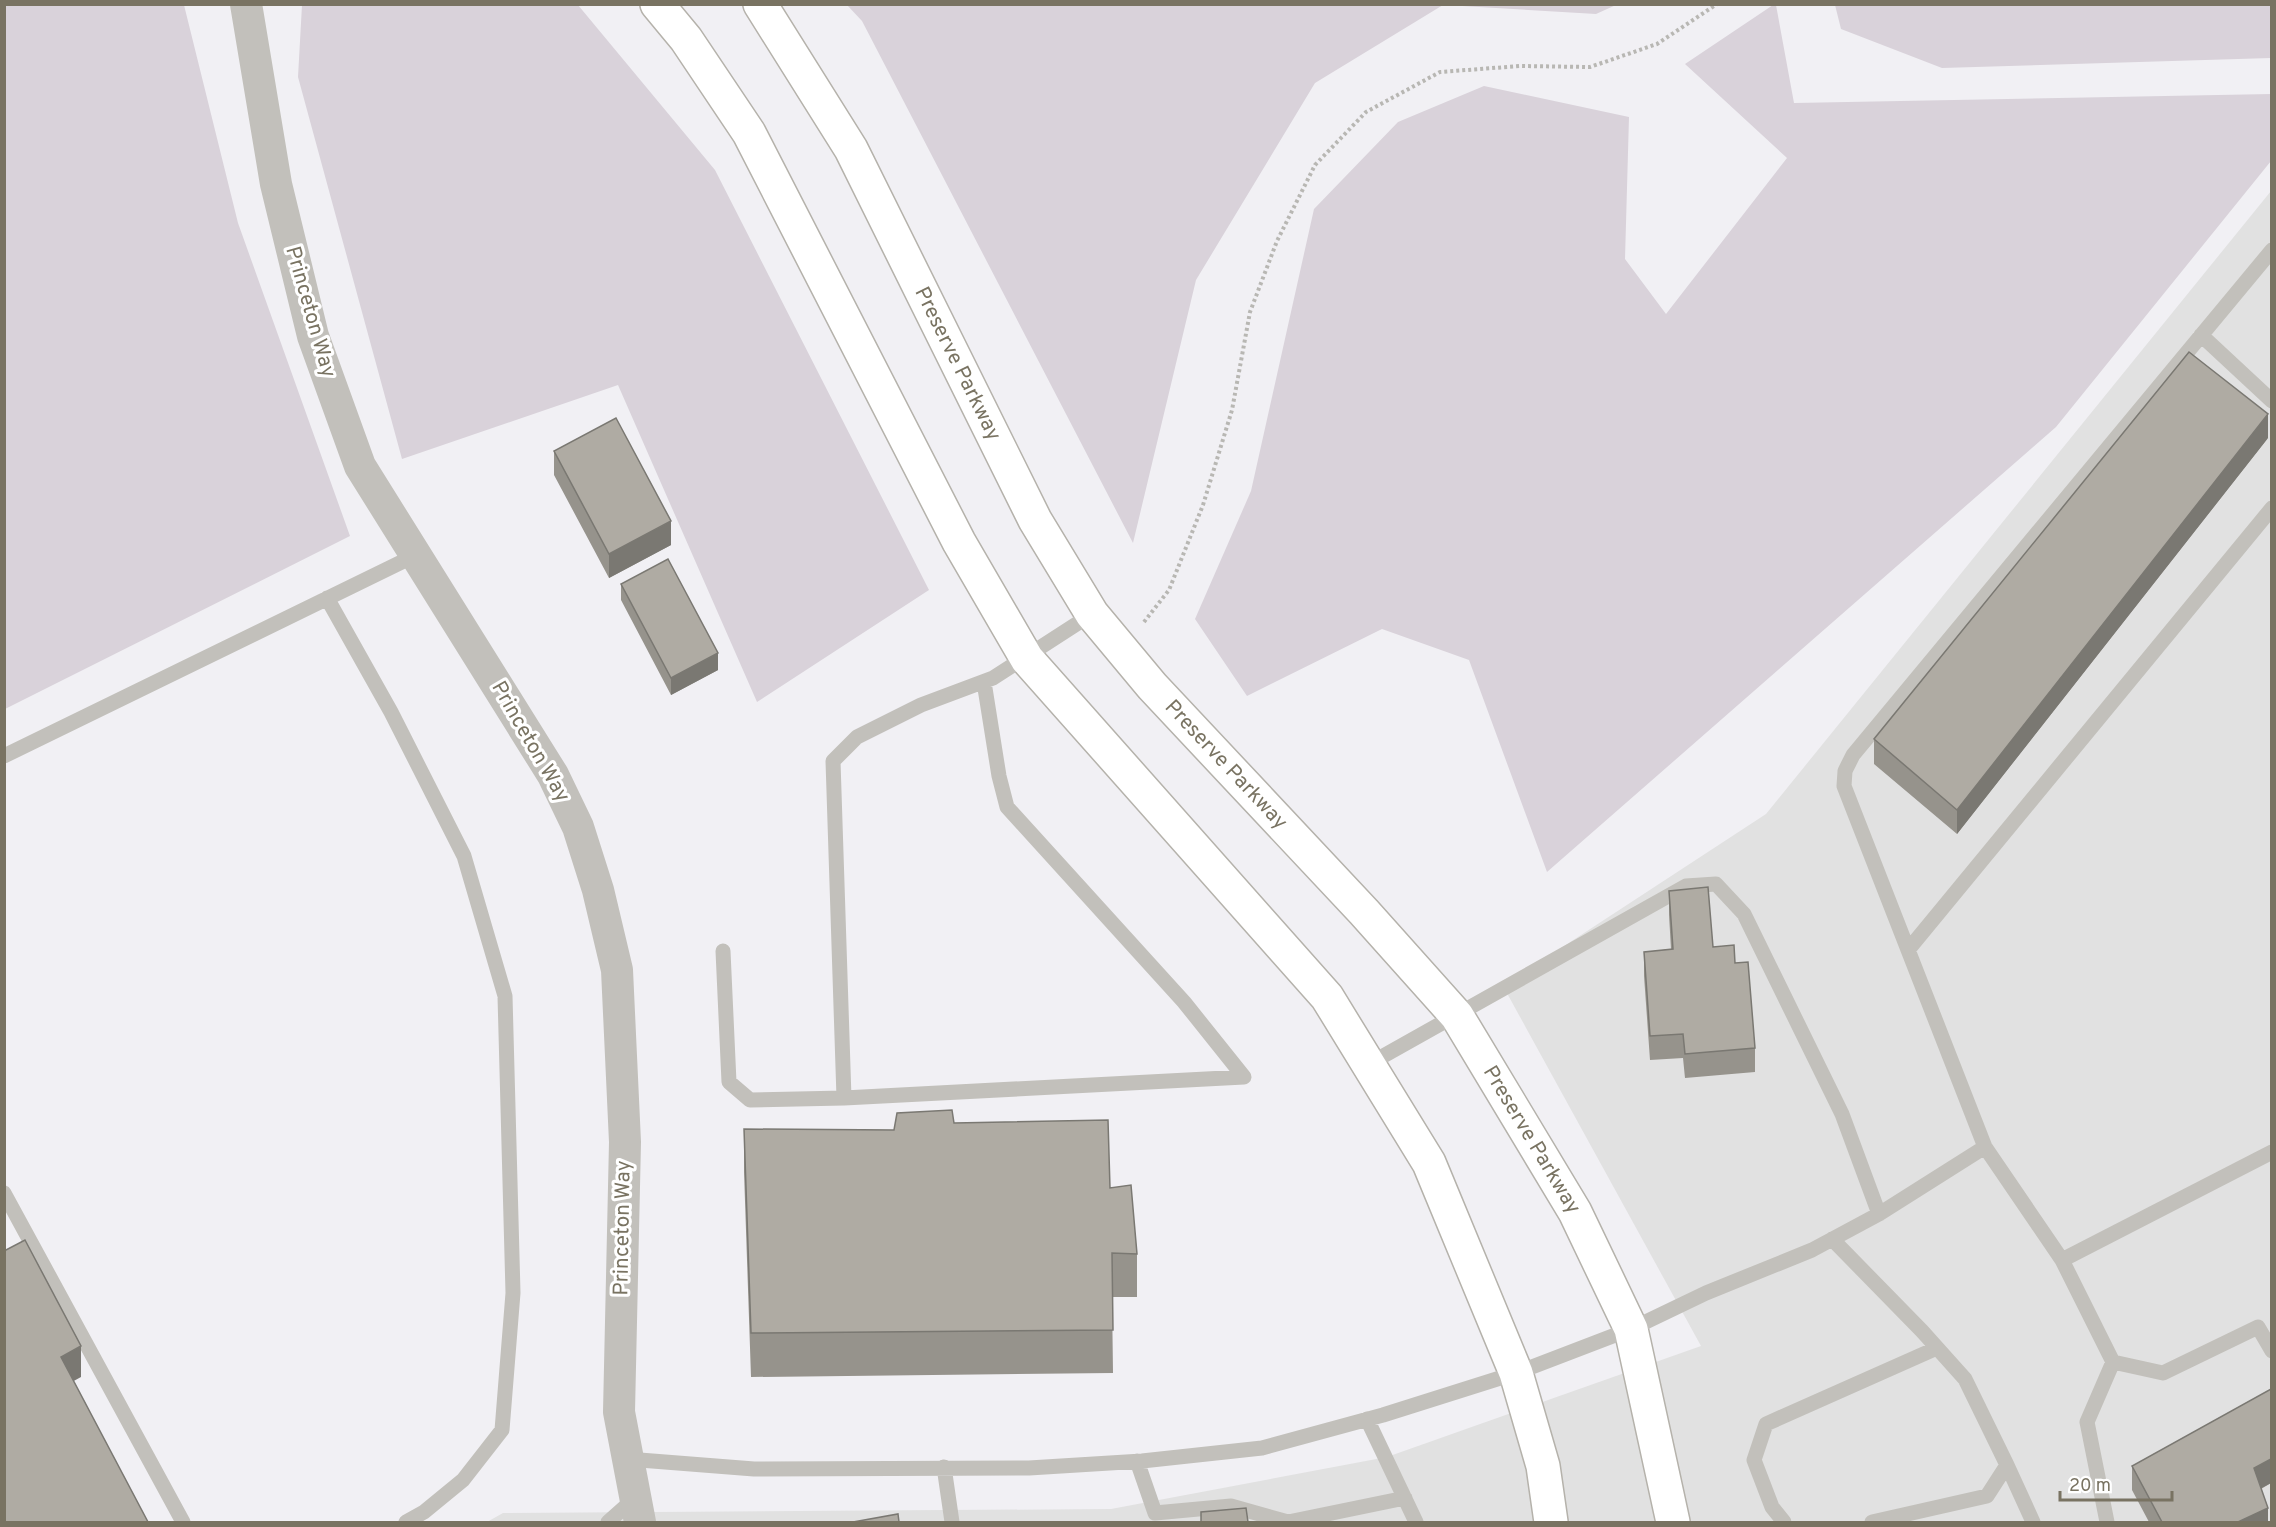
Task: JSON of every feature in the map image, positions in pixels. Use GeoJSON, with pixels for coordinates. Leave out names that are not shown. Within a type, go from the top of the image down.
{"type":"FeatureCollection","features":[{"type":"Feature","properties":{"kind":"street","name":"Princeton Way"},"geometry":{"type":"LineString","coordinates":[[246,4],[276,184],[312,336],[360,466],[553,775],[578,827],[603,913],[617,970],[625,1142],[619,1412],[637,1510]]}},
{"type":"Feature","properties":{"kind":"street"},"geometry":{"type":"LineString","coordinates":[[657,4],[686,39],[749,133],[959,542],[1027,659],[1327,997],[1429,1163],[1516,1373],[1543,1466],[1551,1522]]}},
{"type":"Feature","properties":{"kind":"street","name":"Preserve Parkway"},"geometry":{"type":"LineString","coordinates":[[760,4],[851,149],[1035,520],[1092,614],[1122,651],[1457,1016],[1575,1212],[1631,1329],[1673,1522]]}},
{"type":"Feature","properties":{"kind":"lane"},"geometry":{"type":"LineString","coordinates":[[2108,1522],[2087,1422],[2113,1362],[2062,1260],[1985,1147],[1844,786],[1845,771],[1853,755],[2271,250]]}},
{"type":"Feature","properties":{"kind":"lane"},"geometry":{"type":"LineString","coordinates":[[2201,335],[2271,401]]}},
{"type":"Feature","properties":{"kind":"lane"},"geometry":{"type":"LineString","coordinates":[[1908,950],[2271,508]]}},
{"type":"Feature","properties":{"kind":"lane"},"geometry":{"type":"LineString","coordinates":[[4,756],[416,555]]}},
{"type":"Feature","properties":{"kind":"lane"},"geometry":{"type":"LineString","coordinates":[[327,598],[391,712],[464,856],[505,996],[513,1293],[502,1430],[463,1480],[424,1512],[406,1522]]}},
{"type":"Feature","properties":{"kind":"lane"},"geometry":{"type":"LineString","coordinates":[[843,1098],[833,761],[857,737],[921,705],[984,681],[1027,659],[1092,614]]}},
{"type":"Feature","properties":{"kind":"lane"},"geometry":{"type":"LineString","coordinates":[[723,951],[729,1082],[750,1100],[843,1098],[1244,1077],[1163,977],[1007,807],[999,776],[984,681]]}},
{"type":"Feature","properties":{"kind":"lane"},"geometry":{"type":"LineString","coordinates":[[1369,1064],[1686,886],[1716,884],[1744,914],[1842,1114],[1879,1214]]}},
{"type":"Feature","properties":{"kind":"lane"},"geometry":{"type":"LineString","coordinates":[[627,1459],[754,1469],[1029,1468],[1137,1461],[1262,1448],[1367,1419],[1516,1373],[1631,1329],[1832,1239],[1879,1214],[1985,1147]]}},
{"type":"Feature","properties":{"kind":"lane"},"geometry":{"type":"LineString","coordinates":[[2062,1260],[2271,1152]]}},
{"type":"Feature","properties":{"kind":"lane"},"geometry":{"type":"LineString","coordinates":[[4,1193],[183,1522]]}},
{"type":"Feature","properties":{"kind":"lane"},"geometry":{"type":"LineString","coordinates":[[1832,1239],[1965,1379],[2033,1522]]}},
{"type":"Feature","properties":{"kind":"lane"},"geometry":{"type":"LineString","coordinates":[[2113,1362],[2163,1373],[2258,1327],[2271,1351]]}},
{"type":"Feature","properties":{"kind":"lane"},"geometry":{"type":"LineString","coordinates":[[1784,1522],[1772,1507],[1754,1460],[1766,1424],[1937,1348]]}},
{"type":"Feature","properties":{"kind":"lane"},"geometry":{"type":"LineString","coordinates":[[1367,1419],[1416,1522]]}},
{"type":"Feature","properties":{"kind":"lane"},"geometry":{"type":"LineString","coordinates":[[1137,1461],[1149,1518],[1231,1506],[1288,1521],[1405,1498]]}},
{"type":"Feature","properties":{"kind":"lane"},"geometry":{"type":"LineString","coordinates":[[1872,1522],[1987,1496],[2007,1465]]}},
{"type":"Feature","properties":{"kind":"lane"},"geometry":{"type":"LineString","coordinates":[[944,1467],[952,1522]]}},
{"type":"Feature","properties":{"kind":"lane"},"geometry":{"type":"LineString","coordinates":[[608,1522],[637,1510]]}},
{"type":"Feature","properties":{"kind":"path"},"geometry":{"type":"LineString","coordinates":[[1122,651],[1168,590],[1203,505],[1232,410],[1250,312],[1277,241],[1315,165],[1366,112],[1440,72],[1520,66],[1590,67],[1657,44],[1717,4]]}},
{"type":"Feature","properties":{"kind":"shaded area"},"geometry":{"type":"Polygon","coordinates":[[[5,4],[184,5],[238,223],[350,536],[5,709],[5,4]]]}},
{"type":"Feature","properties":{"kind":"shaded area"},"geometry":{"type":"Polygon","coordinates":[[[1616,4],[1596,14],[1445,5],[1616,4]]]}},
{"type":"Feature","properties":{"kind":"shaded area"},"geometry":{"type":"Polygon","coordinates":[[[302,5],[578,5],[715,170],[929,590],[757,702],[618,385],[402,459],[298,77],[302,5]]]}},
{"type":"Feature","properties":{"kind":"shaded area"},"geometry":{"type":"Polygon","coordinates":[[[847,5],[1443,5],[1315,83],[1196,280],[1133,543],[862,21],[847,5]]]}},
{"type":"Feature","properties":{"kind":"shaded area"},"geometry":{"type":"Polygon","coordinates":[[[1776,5],[1794,103],[2271,94],[2271,161],[2056,427],[1547,872],[1469,660],[1382,629],[1247,696],[1195,619],[1251,491],[1314,209],[1398,122],[1484,86],[1629,117],[1625,259],[1666,314],[1787,158],[1685,64],[1776,5]]]}},
{"type":"Feature","properties":{"kind":"shaded area"},"geometry":{"type":"Polygon","coordinates":[[[1835,5],[2271,5],[2271,58],[1942,68],[1841,29],[1835,5]]]}},
{"type":"Feature","properties":{"kind":"shaded area"},"geometry":{"type":"Polygon","coordinates":[[[2271,191],[2271,1522],[487,1522],[503,1513],[1111,1509],[1387,1457],[1701,1346],[1503,986],[1766,814],[2271,191]]]}},
{"type":"Feature","properties":{"kind":"building"},"geometry":{"type":"Polygon","coordinates":[[[2189,352],[2268,414],[1957,810],[1874,739],[2189,352]]]}},
{"type":"Feature","properties":{"kind":"building"},"geometry":{"type":"Polygon","coordinates":[[[616,418],[671,521],[609,554],[554,451],[616,418]]]}},
{"type":"Feature","properties":{"kind":"building"},"geometry":{"type":"Polygon","coordinates":[[[668,559],[718,653],[671,678],[621,584],[668,559]]]}},
{"type":"Feature","properties":{"kind":"building"},"geometry":{"type":"Polygon","coordinates":[[[1708,887],[1713,947],[1734,945],[1735,963],[1748,962],[1755,1048],[1685,1054],[1683,1034],[1650,1036],[1644,952],[1673,949],[1669,891],[1708,887]]]}},
{"type":"Feature","properties":{"kind":"building"},"geometry":{"type":"Polygon","coordinates":[[[952,1110],[954,1123],[1108,1120],[1110,1188],[1131,1185],[1137,1254],[1112,1253],[1113,1330],[751,1333],[744,1129],[894,1130],[897,1113],[952,1110]]]}},
{"type":"Feature","properties":{"kind":"building"},"geometry":{"type":"Polygon","coordinates":[[[25,1240],[81,1346],[61,1357],[148,1522],[4,1522],[4,1251],[25,1240]]]}},
{"type":"Feature","properties":{"kind":"building"},"geometry":{"type":"Polygon","coordinates":[[[2271,1389],[2271,1459],[2254,1468],[2268,1508],[2238,1522],[2162,1522],[2132,1466],[2271,1389]]]}},
{"type":"Feature","properties":{"kind":"building"},"geometry":{"type":"Polygon","coordinates":[[[1246,1508],[1248,1522],[1201,1522],[1201,1512],[1246,1508]]]}},
{"type":"Feature","properties":{"kind":"building"},"geometry":{"type":"Polygon","coordinates":[[[898,1514],[899,1522],[853,1522],[898,1514]]]}}]}
